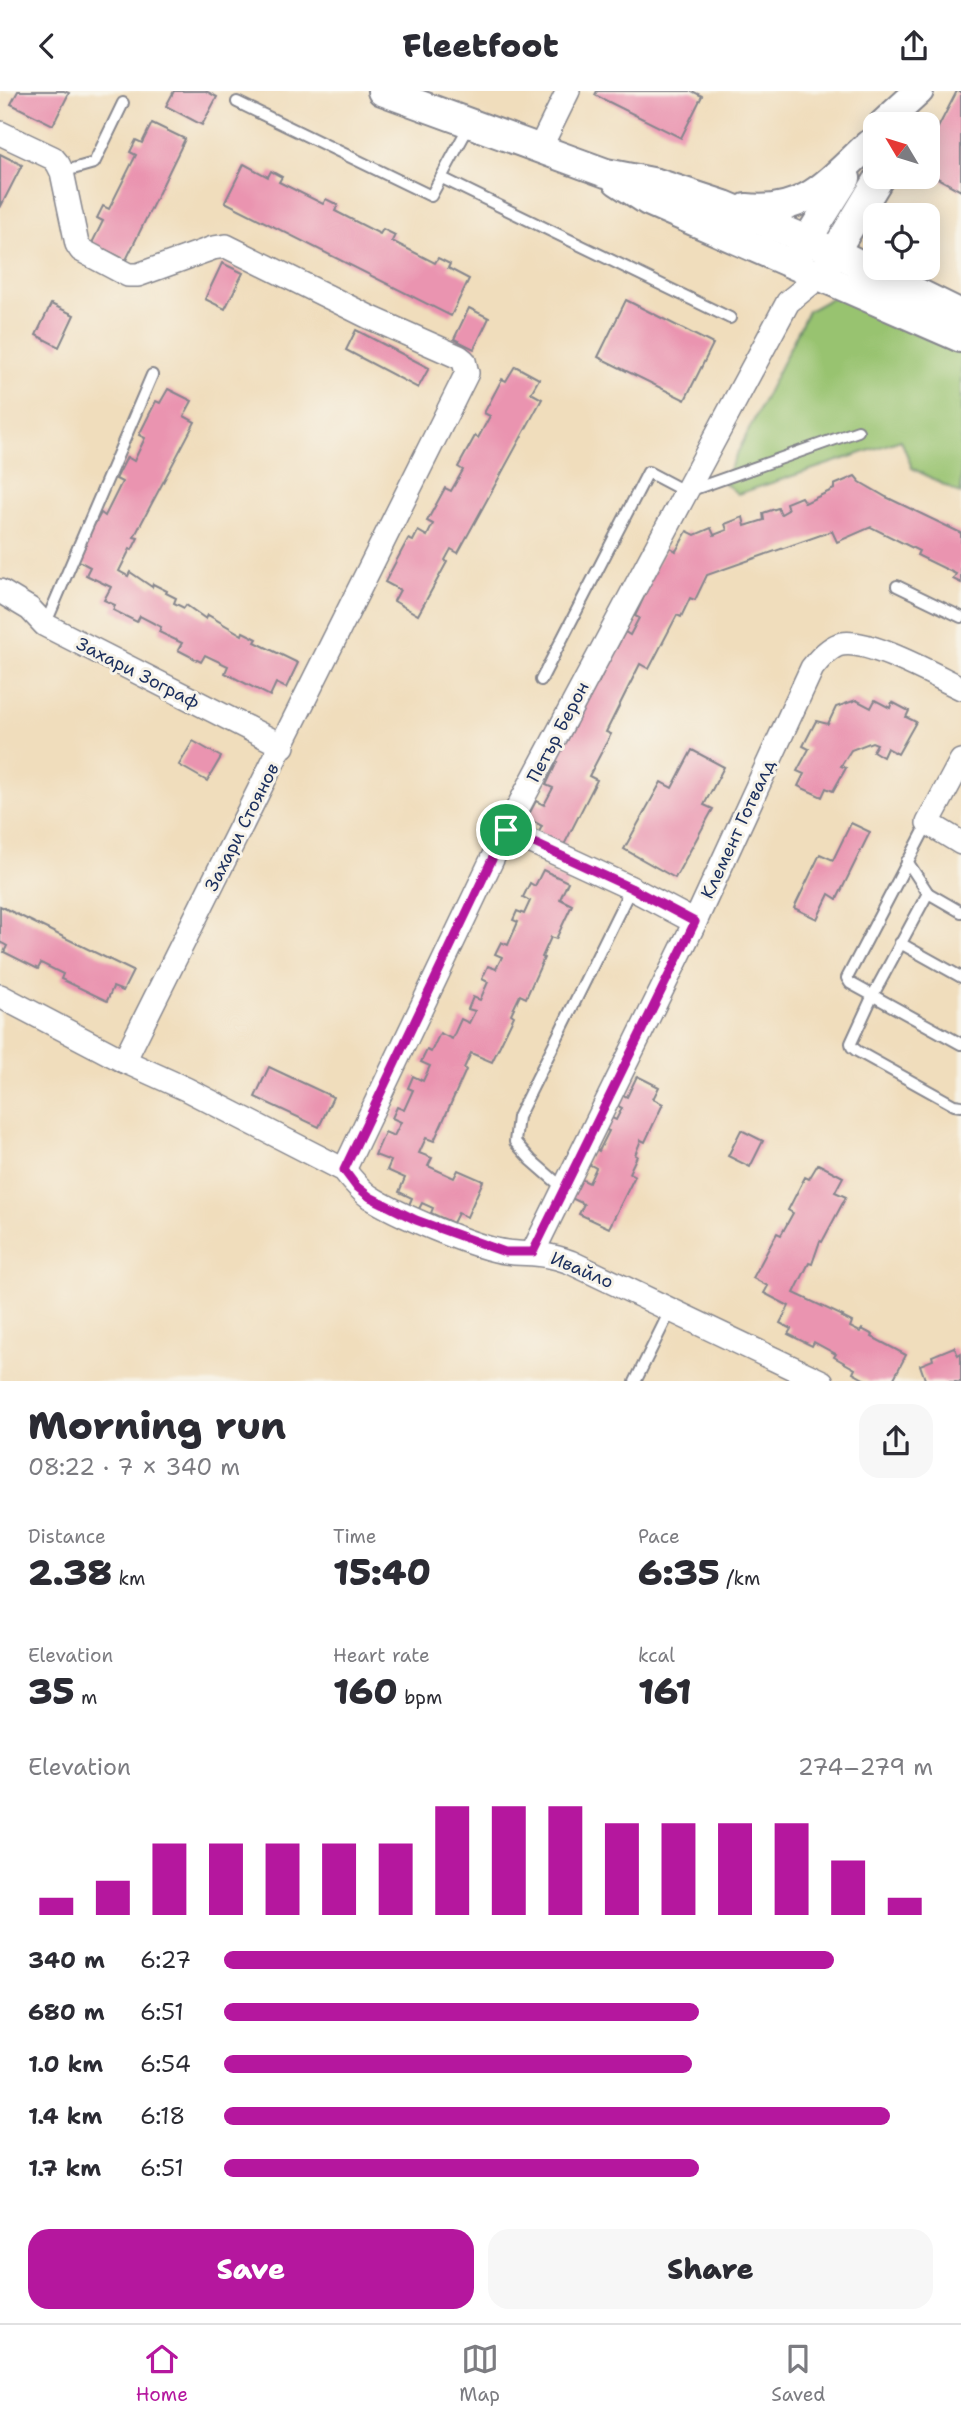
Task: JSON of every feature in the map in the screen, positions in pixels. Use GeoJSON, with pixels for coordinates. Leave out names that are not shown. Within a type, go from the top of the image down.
{"type":"FeatureCollection","features":[{"type":"Feature","properties":{"kind":"street"},"geometry":{"type":"LineString","coordinates":[[382,91],[607,173],[657,183],[724,205],[835,252],[961,314]]}},
{"type":"Feature","properties":{"kind":"street"},"geometry":{"type":"LineString","coordinates":[[539,150],[568,91]]}},
{"type":"Feature","properties":{"kind":"street"},"geometry":{"type":"LineString","coordinates":[[911,112],[919,91]]}},
{"type":"Feature","properties":{"kind":"street"},"geometry":{"type":"LineString","coordinates":[[898,112],[919,91]]}},
{"type":"Feature","properties":{"kind":"street"},"geometry":{"type":"LineString","coordinates":[[0,133],[54,158],[62,172]]}},
{"type":"Feature","properties":{"kind":"street"},"geometry":{"type":"LineString","coordinates":[[724,205],[759,209],[785,208],[825,185],[863,147]]}},
{"type":"Feature","properties":{"kind":"street"},"geometry":{"type":"LineString","coordinates":[[792,265],[863,153]]}},
{"type":"Feature","properties":{"kind":"street","name":"Захари Стоянов"},"geometry":{"type":"LineString","coordinates":[[62,172],[77,244],[81,250],[128,275],[138,275],[213,248],[226,246],[369,317],[459,357],[464,361],[467,373],[124,1061]]}},
{"type":"Feature","properties":{"kind":"street"},"geometry":{"type":"LineString","coordinates":[[607,173],[648,201],[961,338]]}},
{"type":"Feature","properties":{"kind":"street"},"geometry":{"type":"LineString","coordinates":[[820,276],[874,189]]}},
{"type":"Feature","properties":{"kind":"street","name":"Петър Берон"},"geometry":{"type":"LineString","coordinates":[[344,1170],[506,830],[788,302],[792,265]]}},
{"type":"Feature","properties":{"kind":"street","name":"Петър Берон"},"geometry":{"type":"LineString","coordinates":[[788,302],[820,276]]}},
{"type":"Feature","properties":{"kind":"street"},"geometry":{"type":"LineString","coordinates":[[904,280],[919,294]]}},
{"type":"Feature","properties":{"kind":"street","name":"Захари Зограф"},"geometry":{"type":"LineString","coordinates":[[0,591],[30,609],[45,625],[283,746]]}},
{"type":"Feature","properties":{"kind":"street","name":"Клемент Готвалд"},"geometry":{"type":"LineString","coordinates":[[533,1252],[695,922],[812,668],[824,653],[840,644],[865,645],[961,688]]}},
{"type":"Feature","properties":{"kind":"street"},"geometry":{"type":"LineString","coordinates":[[961,761],[928,823],[961,843]]}},
{"type":"Feature","properties":{"kind":"street"},"geometry":{"type":"LineString","coordinates":[[506,830],[631,888],[695,922]]}},
{"type":"Feature","properties":{"kind":"street"},"geometry":{"type":"LineString","coordinates":[[0,996],[344,1170]]}},
{"type":"Feature","properties":{"kind":"street","name":"Ивайло"},"geometry":{"type":"LineString","coordinates":[[344,1170],[356,1186],[370,1197],[416,1220],[505,1252],[549,1254],[570,1262],[822,1381]]}},
{"type":"Feature","properties":{"kind":"lane"},"geometry":{"type":"LineString","coordinates":[[237,102],[431,196],[470,124]]}},
{"type":"Feature","properties":{"kind":"lane"},"geometry":{"type":"LineString","coordinates":[[62,172],[94,163],[123,103]]}},
{"type":"Feature","properties":{"kind":"lane"},"geometry":{"type":"LineString","coordinates":[[442,178],[730,318]]}},
{"type":"Feature","properties":{"kind":"lane"},"geometry":{"type":"LineString","coordinates":[[45,625],[152,375]]}},
{"type":"Feature","properties":{"kind":"lane"},"geometry":{"type":"LineString","coordinates":[[541,680],[648,472],[686,492],[859,431]]}},
{"type":"Feature","properties":{"kind":"lane"},"geometry":{"type":"LineString","coordinates":[[897,586],[961,617]]}},
{"type":"Feature","properties":{"kind":"lane"},"geometry":{"type":"LineString","coordinates":[[928,823],[847,978],[850,983],[961,1044]]}},
{"type":"Feature","properties":{"kind":"lane"},"geometry":{"type":"LineString","coordinates":[[907,862],[928,893],[961,912]]}},
{"type":"Feature","properties":{"kind":"lane"},"geometry":{"type":"LineString","coordinates":[[563,1188],[515,1142],[518,1117],[631,888]]}},
{"type":"Feature","properties":{"kind":"lane"},"geometry":{"type":"LineString","coordinates":[[928,893],[873,995],[851,1043],[852,1048],[954,1105],[961,1106]]}},
{"type":"Feature","properties":{"kind":"lane"},"geometry":{"type":"LineString","coordinates":[[900,943],[961,977]]}},
{"type":"Feature","properties":{"kind":"lane"},"geometry":{"type":"LineString","coordinates":[[635,1381],[671,1310]]}},
{"type":"Feature","properties":{"kind":"green space"},"geometry":{"type":"Polygon","coordinates":[[[837,295],[961,355],[961,494],[912,468],[901,440],[738,494],[723,482],[808,311],[837,295]]]}},
{"type":"Feature","properties":{"kind":"building"},"geometry":{"type":"Polygon","coordinates":[[[18,91],[69,93],[53,125],[11,104],[18,91]]]}},
{"type":"Feature","properties":{"kind":"building"},"geometry":{"type":"Polygon","coordinates":[[[174,91],[206,91],[217,97],[202,125],[166,106],[174,91]]]}},
{"type":"Feature","properties":{"kind":"building"},"geometry":{"type":"Polygon","coordinates":[[[597,91],[692,91],[702,96],[681,138],[595,95],[597,91]]]}},
{"type":"Feature","properties":{"kind":"building"},"geometry":{"type":"Polygon","coordinates":[[[957,91],[961,91],[961,191],[940,180],[940,124],[957,91]]]}},
{"type":"Feature","properties":{"kind":"building"},"geometry":{"type":"Polygon","coordinates":[[[152,123],[185,139],[126,260],[92,243],[103,221],[97,218],[103,206],[109,209],[136,155],[130,152],[136,140],[142,143],[152,123]]]}},
{"type":"Feature","properties":{"kind":"building"},"geometry":{"type":"Polygon","coordinates":[[[0,154],[22,165],[0,208],[0,154]]]}},
{"type":"Feature","properties":{"kind":"building"},"geometry":{"type":"Polygon","coordinates":[[[244,164],[268,177],[271,171],[282,177],[279,182],[323,204],[326,199],[338,205],[335,211],[380,234],[383,229],[395,235],[392,241],[435,263],[438,258],[450,264],[448,268],[469,279],[451,316],[225,202],[244,164]]]}},
{"type":"Feature","properties":{"kind":"building"},"geometry":{"type":"Polygon","coordinates":[[[222,263],[243,273],[225,309],[205,299],[222,263]]]}},
{"type":"Feature","properties":{"kind":"building"},"geometry":{"type":"Polygon","coordinates":[[[626,300],[713,344],[685,400],[598,357],[626,300]]]}},
{"type":"Feature","properties":{"kind":"building"},"geometry":{"type":"Polygon","coordinates":[[[51,304],[74,315],[59,347],[36,335],[51,304]]]}},
{"type":"Feature","properties":{"kind":"building"},"geometry":{"type":"Polygon","coordinates":[[[469,308],[489,318],[474,349],[454,339],[469,308]]]}},
{"type":"Feature","properties":{"kind":"building"},"geometry":{"type":"Polygon","coordinates":[[[356,330],[429,368],[418,388],[346,350],[356,330]]]}},
{"type":"Feature","properties":{"kind":"building"},"geometry":{"type":"Polygon","coordinates":[[[515,366],[539,379],[531,393],[542,399],[458,553],[451,549],[445,560],[447,562],[418,615],[394,601],[400,590],[385,582],[408,539],[413,541],[418,531],[427,536],[433,524],[427,521],[445,488],[451,491],[463,470],[458,467],[490,416],[484,413],[502,379],[506,381],[515,366]]]}},
{"type":"Feature","properties":{"kind":"building"},"geometry":{"type":"Polygon","coordinates":[[[168,389],[192,401],[184,416],[195,422],[119,571],[128,576],[130,572],[152,587],[153,584],[167,591],[166,593],[176,598],[174,603],[184,608],[186,605],[206,619],[208,615],[298,663],[286,688],[276,683],[270,696],[225,673],[228,666],[205,655],[201,662],[178,650],[182,643],[159,632],[161,627],[140,616],[137,622],[113,610],[115,605],[104,600],[111,587],[86,575],[90,567],[75,559],[101,513],[105,516],[122,482],[116,479],[127,457],[134,461],[145,438],[139,435],[156,401],[160,403],[168,389]]]}},
{"type":"Feature","properties":{"kind":"building"},"geometry":{"type":"Polygon","coordinates":[[[855,476],[860,482],[886,497],[961,533],[961,583],[953,579],[956,574],[917,555],[919,551],[871,527],[837,542],[832,531],[707,575],[695,600],[690,598],[681,617],[677,615],[649,669],[640,664],[606,732],[611,734],[589,776],[597,780],[563,847],[538,834],[542,826],[527,818],[536,801],[544,805],[553,788],[546,785],[557,762],[550,759],[561,738],[567,741],[575,726],[568,723],[591,678],[599,682],[604,671],[599,668],[611,647],[616,649],[625,632],[630,635],[639,618],[635,616],[644,597],[636,593],[668,546],[676,551],[687,531],[695,535],[711,528],[714,535],[727,530],[725,524],[743,517],[745,526],[764,520],[763,513],[778,508],[781,514],[788,510],[786,503],[801,497],[805,503],[855,476]]]}},
{"type":"Feature","properties":{"kind":"building"},"geometry":{"type":"Polygon","coordinates":[[[856,700],[871,708],[875,700],[890,708],[892,702],[909,711],[906,717],[916,722],[898,754],[887,748],[883,757],[873,751],[877,744],[872,742],[851,750],[841,766],[846,768],[833,791],[826,788],[822,797],[798,786],[804,774],[797,771],[809,749],[803,746],[816,721],[828,724],[836,707],[856,700]]]}},
{"type":"Feature","properties":{"kind":"building"},"geometry":{"type":"Polygon","coordinates":[[[193,741],[221,757],[207,781],[179,765],[193,741]]]}},
{"type":"Feature","properties":{"kind":"building"},"geometry":{"type":"Polygon","coordinates":[[[692,750],[724,767],[704,805],[713,809],[675,878],[624,849],[661,782],[672,788],[692,750]]]}},
{"type":"Feature","properties":{"kind":"building"},"geometry":{"type":"Polygon","coordinates":[[[851,823],[870,832],[837,899],[829,894],[817,919],[794,908],[820,854],[833,860],[851,823]]]}},
{"type":"Feature","properties":{"kind":"building"},"geometry":{"type":"Polygon","coordinates":[[[543,870],[568,882],[560,899],[572,905],[556,939],[551,937],[526,998],[520,995],[511,1014],[514,1016],[492,1062],[471,1053],[434,1141],[426,1138],[419,1153],[432,1158],[428,1166],[454,1178],[458,1170],[483,1181],[467,1217],[458,1213],[453,1223],[431,1213],[433,1208],[422,1203],[419,1209],[409,1205],[412,1198],[399,1192],[405,1178],[387,1170],[391,1161],[375,1155],[385,1132],[394,1136],[401,1122],[392,1118],[397,1107],[404,1110],[413,1090],[408,1088],[413,1076],[423,1081],[430,1066],[421,1062],[427,1050],[431,1052],[440,1033],[452,1039],[461,1019],[469,1023],[475,1011],[468,1009],[473,997],[480,1000],[488,982],[482,979],[488,966],[496,969],[502,957],[495,954],[501,942],[508,945],[518,922],[513,920],[517,911],[524,914],[530,901],[523,897],[530,883],[535,886],[543,870]]]}},
{"type":"Feature","properties":{"kind":"building"},"geometry":{"type":"Polygon","coordinates":[[[0,906],[133,971],[123,991],[113,987],[107,1001],[61,979],[63,974],[41,963],[38,969],[4,952],[7,946],[0,942],[0,906]]]}},
{"type":"Feature","properties":{"kind":"building"},"geometry":{"type":"Polygon","coordinates":[[[269,1067],[333,1097],[319,1127],[255,1097],[269,1067]]]}},
{"type":"Feature","properties":{"kind":"building"},"geometry":{"type":"Polygon","coordinates":[[[637,1076],[659,1087],[653,1099],[663,1104],[645,1142],[641,1140],[629,1173],[635,1176],[609,1228],[579,1214],[584,1204],[567,1196],[577,1177],[589,1183],[596,1168],[587,1163],[594,1148],[599,1151],[609,1131],[602,1128],[608,1116],[616,1120],[622,1108],[616,1105],[621,1094],[627,1097],[637,1076]]]}},
{"type":"Feature","properties":{"kind":"building"},"geometry":{"type":"Polygon","coordinates":[[[741,1130],[763,1141],[750,1167],[728,1156],[741,1130]]]}},
{"type":"Feature","properties":{"kind":"building"},"geometry":{"type":"Polygon","coordinates":[[[818,1164],[843,1177],[835,1192],[846,1197],[794,1293],[843,1316],[852,1322],[850,1327],[860,1332],[862,1329],[906,1355],[893,1381],[867,1381],[853,1373],[855,1369],[834,1357],[836,1354],[814,1342],[812,1346],[788,1334],[791,1329],[780,1323],[789,1306],[764,1293],[768,1286],[753,1278],[777,1233],[781,1235],[793,1213],[788,1210],[805,1177],[809,1179],[818,1164]]]}},
{"type":"Feature","properties":{"kind":"building"},"geometry":{"type":"Polygon","coordinates":[[[954,1347],[958,1355],[961,1353],[961,1381],[926,1381],[920,1365],[933,1360],[932,1356],[954,1347]]]}},
{"type":"Feature","properties":{"kind":"route"},"geometry":{"type":"LineString","coordinates":[[506,830],[631,888],[695,922],[533,1252],[505,1252],[416,1220],[370,1197],[356,1186],[344,1170],[506,830]]}}]}
